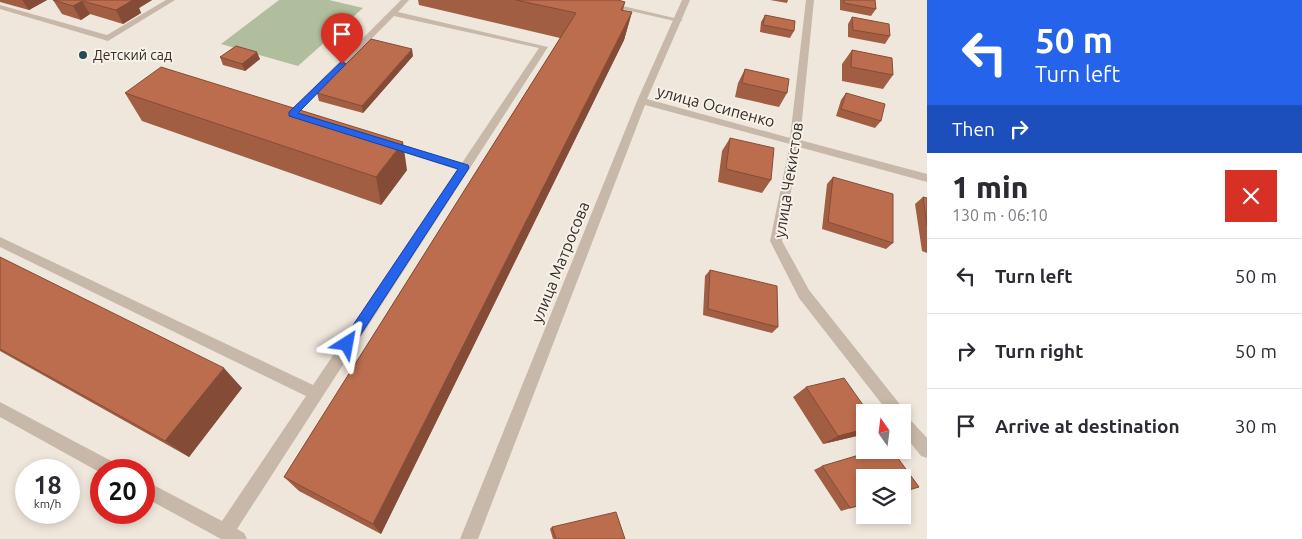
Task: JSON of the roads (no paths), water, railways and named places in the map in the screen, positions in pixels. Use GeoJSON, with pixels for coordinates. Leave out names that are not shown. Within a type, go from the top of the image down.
{"type":"FeatureCollection","features":[{"type":"Feature","properties":{"kind":"street"},"geometry":{"type":"LineString","coordinates":[[0,7],[108,38],[171,0]]}},
{"type":"Feature","properties":{"kind":"street"},"geometry":{"type":"LineString","coordinates":[[292,114],[405,0]]}},
{"type":"Feature","properties":{"kind":"street"},"geometry":{"type":"LineString","coordinates":[[586,0],[679,20]]}},
{"type":"Feature","properties":{"kind":"street","name":"улица Матросова"},"geometry":{"type":"LineString","coordinates":[[469,539],[642,101],[679,20],[686,0]]}},
{"type":"Feature","properties":{"kind":"street","name":"улица Чекистов"},"geometry":{"type":"LineString","coordinates":[[810,0],[795,143],[776,242],[804,294],[892,404]]}},
{"type":"Feature","properties":{"kind":"street"},"geometry":{"type":"LineString","coordinates":[[155,494],[231,536],[315,392],[544,47],[392,13]]}},
{"type":"Feature","properties":{"kind":"street","name":"улица Осипенко"},"geometry":{"type":"LineString","coordinates":[[642,101],[927,178]]}},
{"type":"Feature","properties":{"kind":"street"},"geometry":{"type":"LineString","coordinates":[[374,140],[464,168]]}},
{"type":"Feature","properties":{"kind":"street"},"geometry":{"type":"LineString","coordinates":[[0,242],[315,392]]}},
{"type":"Feature","properties":{"kind":"street"},"geometry":{"type":"LineString","coordinates":[[0,409],[91,459]]}},
{"type":"Feature","properties":{"kind":"street"},"geometry":{"type":"LineString","coordinates":[[911,430],[927,450]]}},
{"type":"Feature","properties":{"kind":"place","name":"Детский сад"},"geometry":{"type":"Point","coordinates":[83,55]}}]}
